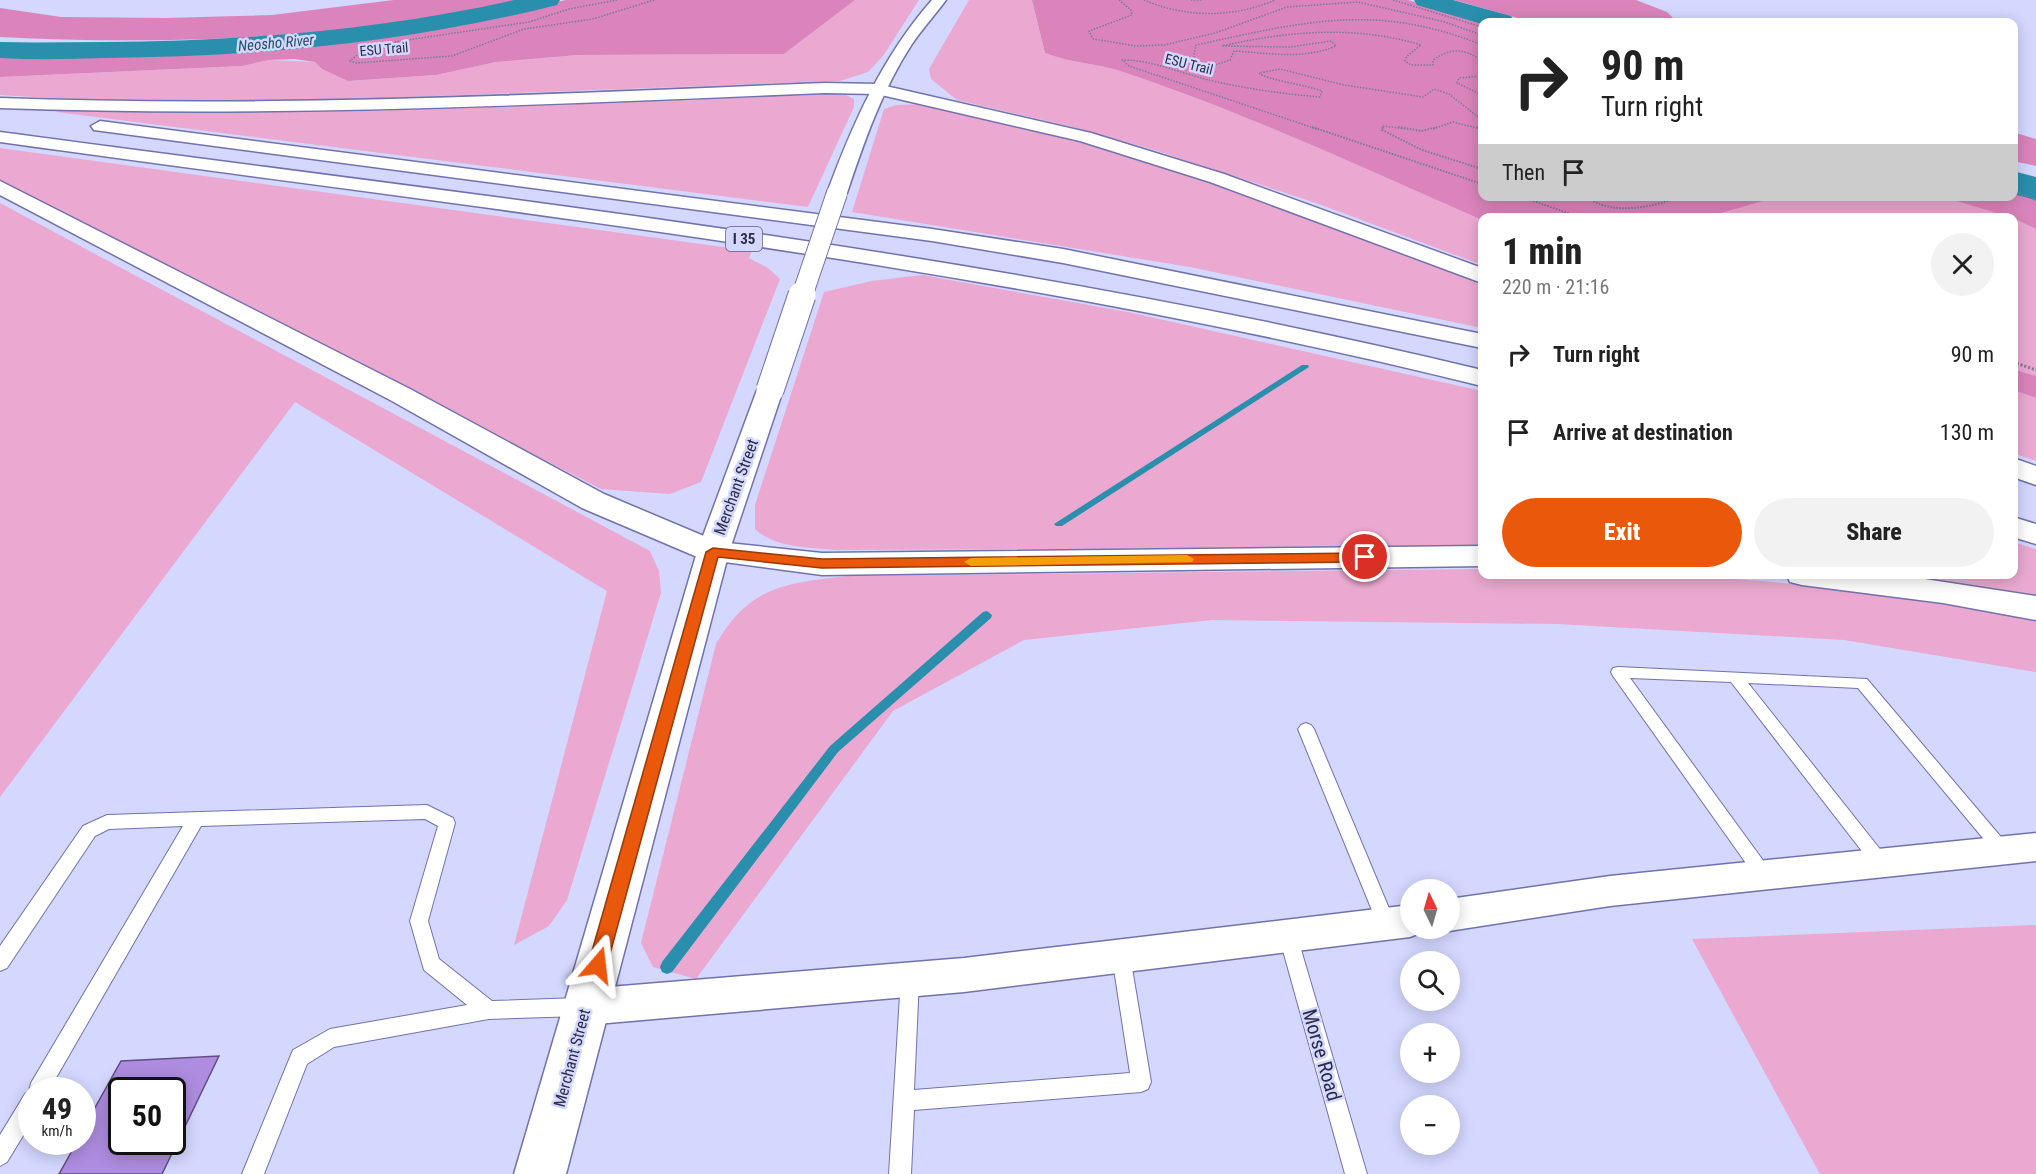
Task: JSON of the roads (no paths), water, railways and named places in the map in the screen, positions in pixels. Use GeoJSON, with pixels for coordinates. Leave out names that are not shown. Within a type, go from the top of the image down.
{"type":"FeatureCollection","features":[{"type":"Feature","properties":{"kind":"main road","name":"Merchant Street"},"geometry":{"type":"LineString","coordinates":[[540,1174],[713,552],[864,116],[877,89],[909,36],[939,0]]}},
{"type":"Feature","properties":{"kind":"main road"},"geometry":{"type":"LineString","coordinates":[[0,103],[113,108],[250,108],[825,88],[877,89],[1085,137],[1206,174],[1478,275]]}},
{"type":"Feature","properties":{"kind":"main road","name":"I 35"},"geometry":{"type":"LineString","coordinates":[[0,113],[943,237],[1063,256],[1261,294],[1478,340]]}},
{"type":"Feature","properties":{"kind":"main road","name":"I 35"},"geometry":{"type":"LineString","coordinates":[[0,137],[904,260],[1136,301],[1380,352],[1478,377]]}},
{"type":"Feature","properties":{"kind":"main road"},"geometry":{"type":"LineString","coordinates":[[0,187],[401,394],[593,501],[713,552],[822,564],[1478,556]]}},
{"type":"Feature","properties":{"kind":"main road"},"geometry":{"type":"LineString","coordinates":[[2018,469],[2036,476]]}},
{"type":"Feature","properties":{"kind":"main road"},"geometry":{"type":"LineString","coordinates":[[2018,484],[2036,489]]}},
{"type":"Feature","properties":{"kind":"main road"},"geometry":{"type":"LineString","coordinates":[[2018,529],[2036,534]]}},
{"type":"Feature","properties":{"kind":"main road"},"geometry":{"type":"LineString","coordinates":[[1841,579],[1943,592],[2036,608]]}},
{"type":"Feature","properties":{"kind":"street"},"geometry":{"type":"LineString","coordinates":[[1460,913],[1610,891],[2020,848]]}},
{"type":"Feature","properties":{"kind":"street"},"geometry":{"type":"LineString","coordinates":[[585,1007],[910,979],[1399,923]]}},
{"type":"Feature","properties":{"kind":"lane"},"geometry":{"type":"LineString","coordinates":[[1764,875],[1618,672],[1862,683],[2020,848]]}},
{"type":"Feature","properties":{"kind":"lane"},"geometry":{"type":"LineString","coordinates":[[1735,677],[1881,863]]}},
{"type":"Feature","properties":{"kind":"lane"},"geometry":{"type":"LineString","coordinates":[[1306,729],[1399,923]]}},
{"type":"Feature","properties":{"kind":"lane"},"geometry":{"type":"LineString","coordinates":[[0,962],[89,831],[107,822],[427,812],[447,823],[419,921],[431,964],[489,1010]]}},
{"type":"Feature","properties":{"kind":"lane"},"geometry":{"type":"LineString","coordinates":[[46,1077],[196,820]]}},
{"type":"Feature","properties":{"kind":"lane","name":"Morse Road"},"geometry":{"type":"LineString","coordinates":[[1288,936],[1356,1174]]}},
{"type":"Feature","properties":{"kind":"lane"},"geometry":{"type":"LineString","coordinates":[[904,1101],[1141,1082],[1121,956]]}},
{"type":"Feature","properties":{"kind":"lane"},"geometry":{"type":"LineString","coordinates":[[900,1174],[910,979]]}},
{"type":"Feature","properties":{"kind":"lane"},"geometry":{"type":"LineString","coordinates":[[253,1174],[300,1057],[330,1038],[489,1010],[585,1007]]}},
{"type":"Feature","properties":{"kind":"lane"},"geometry":{"type":"LineString","coordinates":[[0,1155],[18,1125]]}},
{"type":"Feature","properties":{"kind":"waterway","name":"Neosho River"},"geometry":{"type":"LineString","coordinates":[[0,50],[153,50],[324,39],[437,23],[548,0]]}},
{"type":"Feature","properties":{"kind":"waterway","name":"Neosho River"},"geometry":{"type":"LineString","coordinates":[[1426,0],[1488,18]]}},
{"type":"Feature","properties":{"kind":"waterway","name":"Neosho River"},"geometry":{"type":"LineString","coordinates":[[2018,184],[2036,189]]}},
{"type":"Feature","properties":{"kind":"waterway"},"geometry":{"type":"LineString","coordinates":[[1059,524],[1305,367]]}},
{"type":"Feature","properties":{"kind":"waterway"},"geometry":{"type":"LineString","coordinates":[[667,967],[834,749],[987,615]]}}]}
